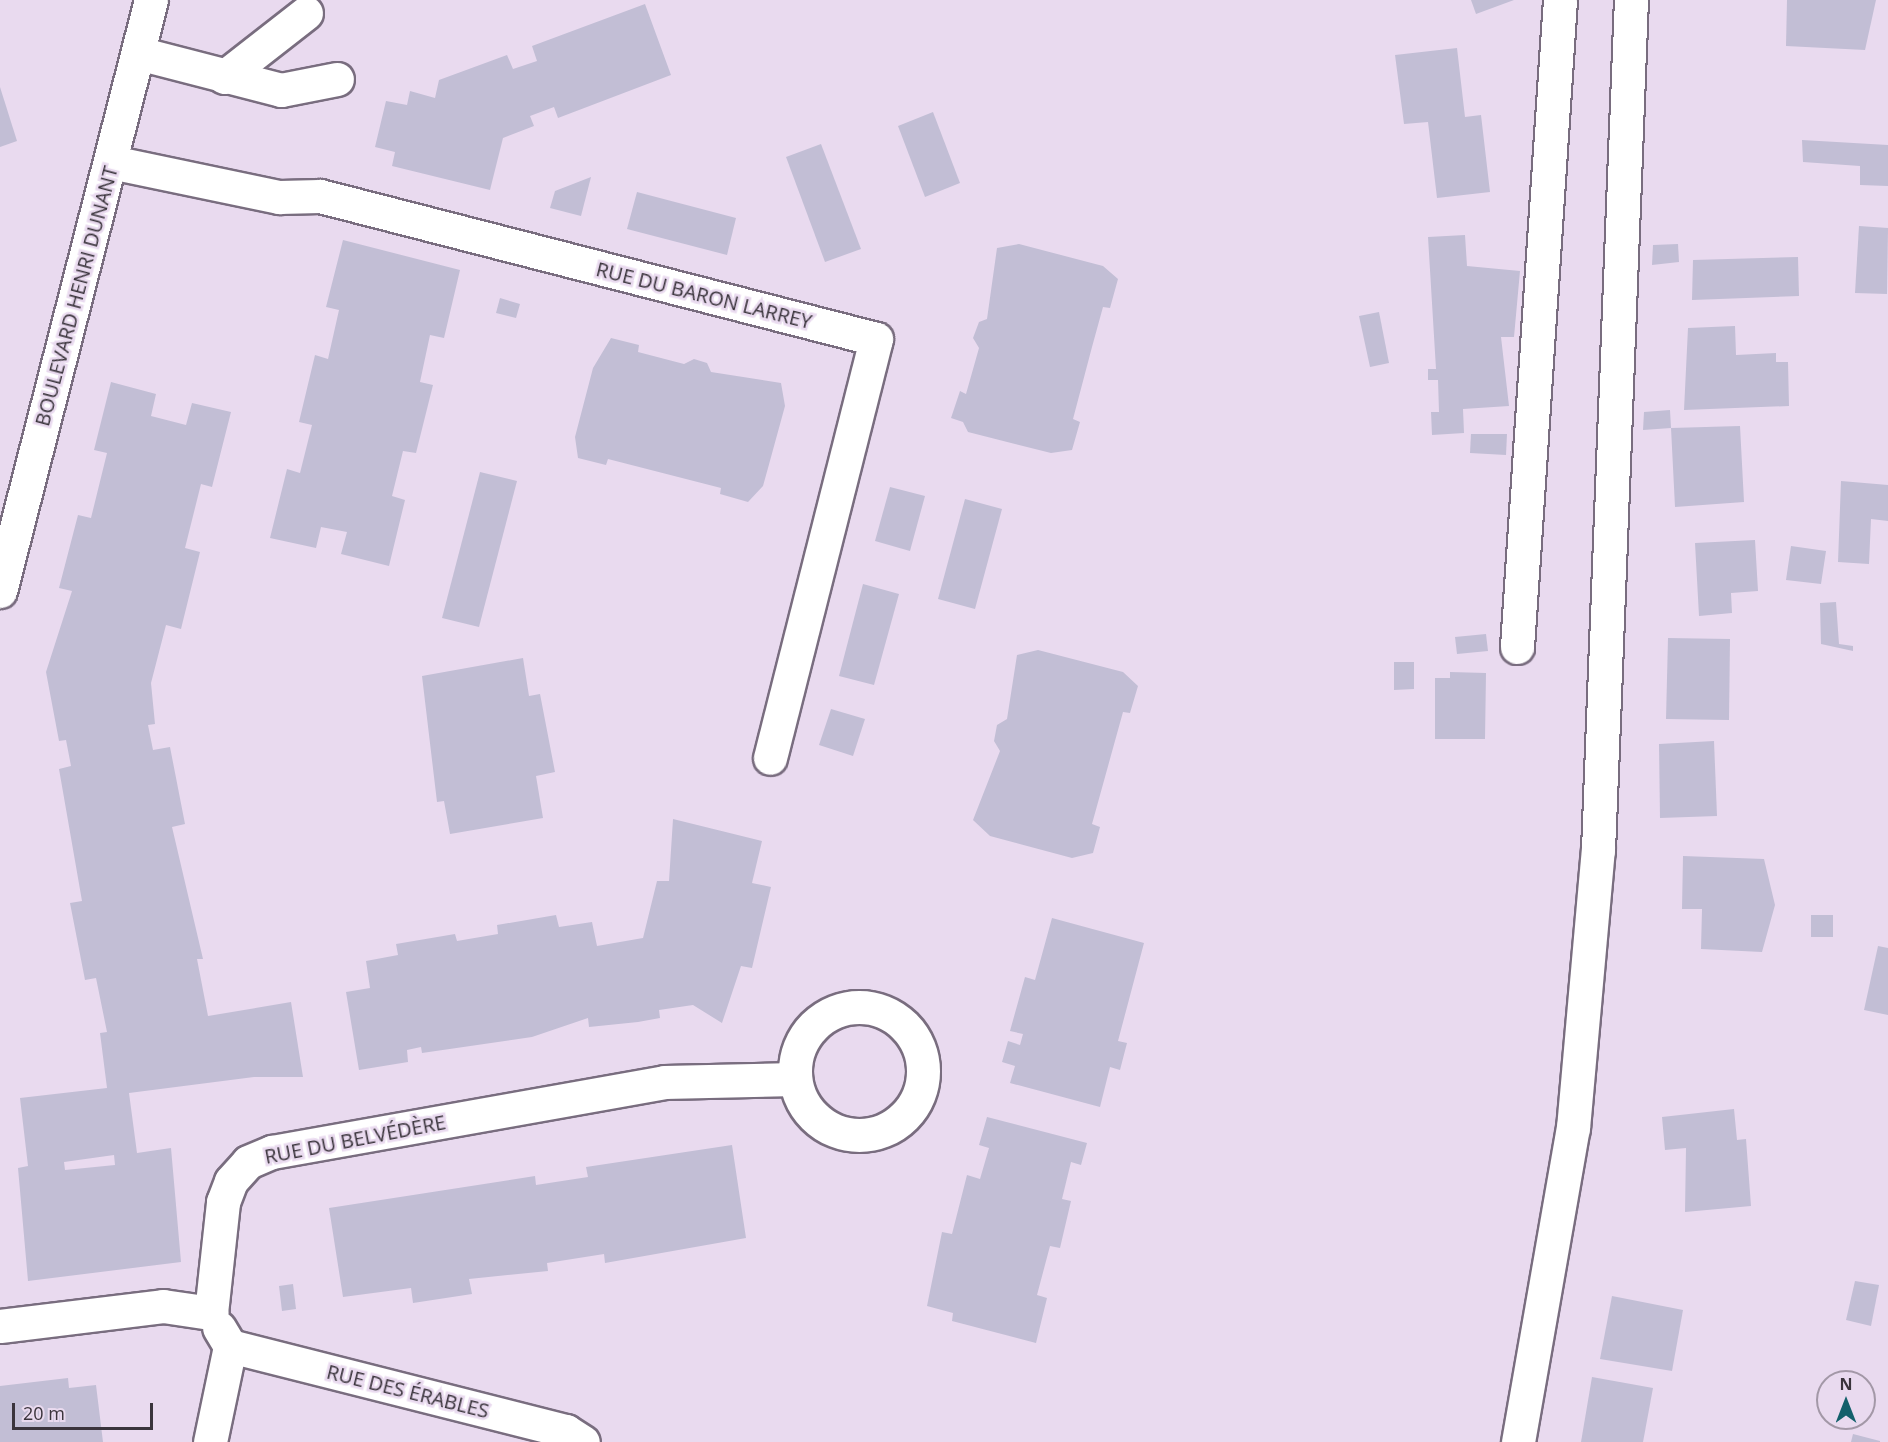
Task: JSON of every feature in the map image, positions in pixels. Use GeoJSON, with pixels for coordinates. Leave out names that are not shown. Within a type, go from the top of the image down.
{"type":"FeatureCollection","features":[{"type":"Feature","properties":{"kind":"street","name":"BOULEVARD HENRI DUNANT"},"geometry":{"type":"LineString","coordinates":[[0,591],[151,0]]}},
{"type":"Feature","properties":{"kind":"street"},"geometry":{"type":"LineString","coordinates":[[1517,647],[1560,0]]}},
{"type":"Feature","properties":{"kind":"street"},"geometry":{"type":"LineString","coordinates":[[1518,1442],[1573,1128],[1598,850],[1631,0]]}},
{"type":"Feature","properties":{"kind":"street"},"geometry":{"type":"LineString","coordinates":[[224,77],[306,13]]}},
{"type":"Feature","properties":{"kind":"street"},"geometry":{"type":"LineString","coordinates":[[138,53],[281,90],[337,79]]}},
{"type":"Feature","properties":{"kind":"street","name":"RUE DU BARON LARREY"},"geometry":{"type":"LineString","coordinates":[[111,162],[279,197],[320,196],[876,339],[770,758]]}},
{"type":"Feature","properties":{"kind":"street","name":"RUE DU BELVÉDÈRE"},"geometry":{"type":"LineString","coordinates":[[211,1313],[223,1202],[231,1181],[248,1162],[272,1152],[664,1082],[795,1079]]}},
{"type":"Feature","properties":{"kind":"street"},"geometry":{"type":"LineString","coordinates":[[0,1326],[163,1305],[211,1313],[230,1346],[210,1442]]}},
{"type":"Feature","properties":{"kind":"street","name":"RUE DES ÉRABLES"},"geometry":{"type":"LineString","coordinates":[[230,1346],[566,1431],[583,1442]]}},
{"type":"Feature","properties":{"kind":"building"},"geometry":{"type":"Polygon","coordinates":[[[1471,0],[1514,0],[1476,14],[1471,0]]]}},
{"type":"Feature","properties":{"kind":"building"},"geometry":{"type":"Polygon","coordinates":[[[1787,0],[1876,0],[1865,50],[1786,46],[1787,0]]]}},
{"type":"Feature","properties":{"kind":"building"},"geometry":{"type":"Polygon","coordinates":[[[645,4],[671,75],[558,118],[554,107],[530,116],[534,126],[503,138],[490,190],[392,166],[395,152],[375,147],[386,101],[407,105],[410,91],[435,98],[439,80],[507,55],[513,69],[537,61],[532,46],[645,4]]]}},
{"type":"Feature","properties":{"kind":"building"},"geometry":{"type":"Polygon","coordinates":[[[1457,48],[1465,117],[1481,115],[1490,192],[1437,198],[1428,122],[1404,124],[1395,55],[1457,48]]]}},
{"type":"Feature","properties":{"kind":"building"},"geometry":{"type":"Polygon","coordinates":[[[0,87],[17,141],[0,147],[0,87]]]}},
{"type":"Feature","properties":{"kind":"building"},"geometry":{"type":"Polygon","coordinates":[[[933,112],[960,183],[925,197],[898,126],[933,112]]]}},
{"type":"Feature","properties":{"kind":"building"},"geometry":{"type":"Polygon","coordinates":[[[1802,140],[1888,145],[1888,186],[1860,185],[1860,166],[1803,162],[1802,140]]]}},
{"type":"Feature","properties":{"kind":"building"},"geometry":{"type":"Polygon","coordinates":[[[821,144],[861,249],[825,262],[786,157],[821,144]]]}},
{"type":"Feature","properties":{"kind":"building"},"geometry":{"type":"Polygon","coordinates":[[[591,177],[581,216],[550,208],[555,191],[591,177]]]}},
{"type":"Feature","properties":{"kind":"building"},"geometry":{"type":"Polygon","coordinates":[[[637,192],[736,218],[727,255],[627,229],[637,192]]]}},
{"type":"Feature","properties":{"kind":"building"},"geometry":{"type":"Polygon","coordinates":[[[1859,226],[1888,228],[1887,294],[1855,293],[1859,226]]]}},
{"type":"Feature","properties":{"kind":"building"},"geometry":{"type":"Polygon","coordinates":[[[1465,235],[1467,266],[1520,271],[1514,337],[1501,337],[1509,406],[1463,409],[1464,433],[1432,435],[1431,412],[1439,412],[1438,380],[1428,380],[1428,369],[1436,369],[1428,237],[1465,235]]]}},
{"type":"Feature","properties":{"kind":"building"},"geometry":{"type":"Polygon","coordinates":[[[343,240],[460,270],[444,338],[430,335],[420,382],[433,385],[416,453],[403,451],[392,496],[405,500],[389,566],[341,554],[347,532],[321,527],[316,548],[270,538],[287,469],[300,473],[312,425],[299,422],[315,355],[328,359],[339,310],[326,307],[343,240]]]}},
{"type":"Feature","properties":{"kind":"building"},"geometry":{"type":"Polygon","coordinates":[[[1019,244],[1103,266],[1118,279],[1110,308],[1103,307],[1092,347],[1073,419],[1080,422],[1072,450],[1051,453],[968,432],[963,422],[951,418],[960,391],[966,394],[979,348],[973,338],[979,322],[987,319],[997,248],[1019,244]]]}},
{"type":"Feature","properties":{"kind":"building"},"geometry":{"type":"Polygon","coordinates":[[[1678,244],[1679,262],[1652,265],[1653,245],[1678,244]]]}},
{"type":"Feature","properties":{"kind":"building"},"geometry":{"type":"Polygon","coordinates":[[[1798,257],[1799,296],[1692,300],[1693,260],[1798,257]]]}},
{"type":"Feature","properties":{"kind":"building"},"geometry":{"type":"Polygon","coordinates":[[[500,298],[520,304],[516,318],[496,313],[500,298]]]}},
{"type":"Feature","properties":{"kind":"building"},"geometry":{"type":"Polygon","coordinates":[[[1379,312],[1389,363],[1370,367],[1359,316],[1379,312]]]}},
{"type":"Feature","properties":{"kind":"building"},"geometry":{"type":"Polygon","coordinates":[[[1735,326],[1736,355],[1776,353],[1776,362],[1788,362],[1789,406],[1684,410],[1688,328],[1735,326]]]}},
{"type":"Feature","properties":{"kind":"building"},"geometry":{"type":"Polygon","coordinates":[[[611,338],[639,345],[638,352],[684,364],[694,359],[707,363],[711,372],[781,383],[785,406],[768,468],[763,486],[748,502],[720,494],[721,488],[608,459],[606,465],[578,458],[575,437],[593,368],[611,338]]]}},
{"type":"Feature","properties":{"kind":"building"},"geometry":{"type":"Polygon","coordinates":[[[111,382],[156,394],[151,416],[186,425],[192,403],[231,412],[212,487],[201,484],[185,548],[200,552],[181,629],[166,625],[151,683],[155,724],[148,725],[153,750],[170,747],[185,824],[172,827],[203,959],[197,959],[208,1016],[291,1002],[303,1077],[254,1077],[129,1093],[137,1153],[171,1148],[181,1262],[28,1281],[18,1168],[28,1166],[20,1098],[107,1088],[100,1033],[107,1032],[96,978],[85,980],[70,903],[82,901],[59,769],[71,766],[66,740],[59,741],[46,672],[72,591],[59,588],[78,515],[91,518],[107,453],[94,450],[111,382]],[[114,1155],[64,1162],[65,1170],[115,1165],[114,1155]]]}},
{"type":"Feature","properties":{"kind":"building"},"geometry":{"type":"Polygon","coordinates":[[[1670,410],[1671,428],[1643,430],[1644,412],[1670,410]]]}},
{"type":"Feature","properties":{"kind":"building"},"geometry":{"type":"Polygon","coordinates":[[[1740,426],[1744,502],[1675,507],[1671,428],[1740,426]]]}},
{"type":"Feature","properties":{"kind":"building"},"geometry":{"type":"Polygon","coordinates":[[[1471,434],[1507,434],[1506,455],[1470,453],[1471,434]]]}},
{"type":"Feature","properties":{"kind":"building"},"geometry":{"type":"Polygon","coordinates":[[[480,472],[517,481],[479,627],[442,618],[480,472]]]}},
{"type":"Feature","properties":{"kind":"building"},"geometry":{"type":"Polygon","coordinates":[[[1841,481],[1888,485],[1888,521],[1871,519],[1869,564],[1838,562],[1841,481]]]}},
{"type":"Feature","properties":{"kind":"building"},"geometry":{"type":"Polygon","coordinates":[[[890,487],[925,496],[910,551],[875,541],[890,487]]]}},
{"type":"Feature","properties":{"kind":"building"},"geometry":{"type":"Polygon","coordinates":[[[965,499],[1002,509],[975,609],[938,599],[965,499]]]}},
{"type":"Feature","properties":{"kind":"building"},"geometry":{"type":"Polygon","coordinates":[[[1755,540],[1758,591],[1731,593],[1732,613],[1699,616],[1695,543],[1755,540]]]}},
{"type":"Feature","properties":{"kind":"building"},"geometry":{"type":"Polygon","coordinates":[[[1791,546],[1826,551],[1821,584],[1786,580],[1791,546]]]}},
{"type":"Feature","properties":{"kind":"building"},"geometry":{"type":"Polygon","coordinates":[[[863,584],[899,594],[874,685],[839,676],[863,584]]]}},
{"type":"Feature","properties":{"kind":"building"},"geometry":{"type":"Polygon","coordinates":[[[1836,602],[1839,644],[1853,646],[1853,651],[1821,644],[1820,603],[1836,602]]]}},
{"type":"Feature","properties":{"kind":"building"},"geometry":{"type":"Polygon","coordinates":[[[1486,634],[1488,651],[1457,654],[1455,637],[1486,634]]]}},
{"type":"Feature","properties":{"kind":"building"},"geometry":{"type":"Polygon","coordinates":[[[1668,638],[1730,639],[1729,720],[1666,719],[1668,638]]]}},
{"type":"Feature","properties":{"kind":"building"},"geometry":{"type":"Polygon","coordinates":[[[1038,650],[1123,672],[1138,686],[1130,713],[1123,712],[1092,824],[1100,827],[1093,853],[1072,858],[990,836],[973,820],[1000,751],[994,741],[997,725],[1007,719],[1017,655],[1038,650]]]}},
{"type":"Feature","properties":{"kind":"building"},"geometry":{"type":"Polygon","coordinates":[[[523,658],[529,696],[540,694],[555,772],[536,776],[543,818],[450,834],[444,801],[437,802],[422,676],[523,658]]]}},
{"type":"Feature","properties":{"kind":"building"},"geometry":{"type":"Polygon","coordinates":[[[1394,662],[1414,662],[1414,689],[1394,690],[1394,662]]]}},
{"type":"Feature","properties":{"kind":"building"},"geometry":{"type":"Polygon","coordinates":[[[1450,672],[1486,673],[1485,739],[1435,739],[1435,678],[1450,678],[1450,672]]]}},
{"type":"Feature","properties":{"kind":"building"},"geometry":{"type":"Polygon","coordinates":[[[831,709],[865,719],[853,756],[819,745],[831,709]]]}},
{"type":"Feature","properties":{"kind":"building"},"geometry":{"type":"Polygon","coordinates":[[[1714,741],[1717,816],[1660,818],[1659,744],[1714,741]]]}},
{"type":"Feature","properties":{"kind":"building"},"geometry":{"type":"Polygon","coordinates":[[[673,819],[762,841],[752,883],[771,887],[752,968],[741,966],[722,1023],[693,1005],[659,1010],[660,1018],[638,1022],[589,1027],[588,1018],[532,1037],[422,1053],[421,1047],[407,1050],[408,1062],[359,1070],[346,992],[370,988],[366,961],[398,955],[396,944],[455,934],[457,941],[498,934],[497,925],[556,915],[559,927],[592,922],[597,946],[643,938],[657,881],[669,881],[673,819]]]}},
{"type":"Feature","properties":{"kind":"building"},"geometry":{"type":"Polygon","coordinates":[[[1683,856],[1764,859],[1775,905],[1762,952],[1701,949],[1702,909],[1682,909],[1683,856]]]}},
{"type":"Feature","properties":{"kind":"building"},"geometry":{"type":"Polygon","coordinates":[[[1811,915],[1833,915],[1833,937],[1811,937],[1811,915]]]}},
{"type":"Feature","properties":{"kind":"building"},"geometry":{"type":"Polygon","coordinates":[[[1052,918],[1144,943],[1118,1041],[1127,1043],[1120,1070],[1110,1067],[1100,1107],[1010,1083],[1015,1066],[1002,1062],[1008,1041],[1020,1045],[1023,1034],[1010,1031],[1025,977],[1035,980],[1052,918]]]}},
{"type":"Feature","properties":{"kind":"building"},"geometry":{"type":"Polygon","coordinates":[[[1878,946],[1888,948],[1888,1015],[1864,1010],[1878,946]]]}},
{"type":"Feature","properties":{"kind":"building"},"geometry":{"type":"Polygon","coordinates":[[[1734,1109],[1737,1140],[1746,1139],[1751,1206],[1685,1212],[1686,1148],[1665,1150],[1662,1117],[1734,1109]]]}},
{"type":"Feature","properties":{"kind":"building"},"geometry":{"type":"Polygon","coordinates":[[[987,1117],[1087,1143],[1081,1165],[1071,1162],[1062,1199],[1071,1201],[1060,1248],[1050,1246],[1037,1295],[1047,1298],[1036,1343],[952,1321],[953,1313],[927,1306],[942,1232],[952,1234],[967,1175],[980,1179],[989,1148],[979,1145],[987,1117]]]}},
{"type":"Feature","properties":{"kind":"building"},"geometry":{"type":"Polygon","coordinates":[[[732,1145],[746,1238],[605,1263],[604,1254],[547,1263],[548,1271],[469,1279],[472,1294],[413,1303],[411,1288],[343,1297],[329,1208],[535,1176],[536,1185],[588,1177],[586,1167],[732,1145]]]}},
{"type":"Feature","properties":{"kind":"building"},"geometry":{"type":"Polygon","coordinates":[[[1855,1281],[1879,1285],[1871,1326],[1846,1320],[1855,1281]]]}},
{"type":"Feature","properties":{"kind":"building"},"geometry":{"type":"Polygon","coordinates":[[[293,1284],[296,1309],[282,1311],[279,1286],[293,1284]]]}},
{"type":"Feature","properties":{"kind":"building"},"geometry":{"type":"Polygon","coordinates":[[[1612,1296],[1683,1310],[1672,1371],[1600,1359],[1612,1296]]]}},
{"type":"Feature","properties":{"kind":"building"},"geometry":{"type":"Polygon","coordinates":[[[1592,1377],[1653,1388],[1643,1442],[1581,1442],[1592,1377]]]}},
{"type":"Feature","properties":{"kind":"building"},"geometry":{"type":"Polygon","coordinates":[[[68,1378],[69,1388],[96,1385],[103,1442],[0,1442],[0,1386],[68,1378]]]}},
{"type":"Feature","properties":{"kind":"building"},"geometry":{"type":"Polygon","coordinates":[[[1853,1434],[1880,1441],[1880,1442],[1851,1442],[1853,1434]]]}}]}
